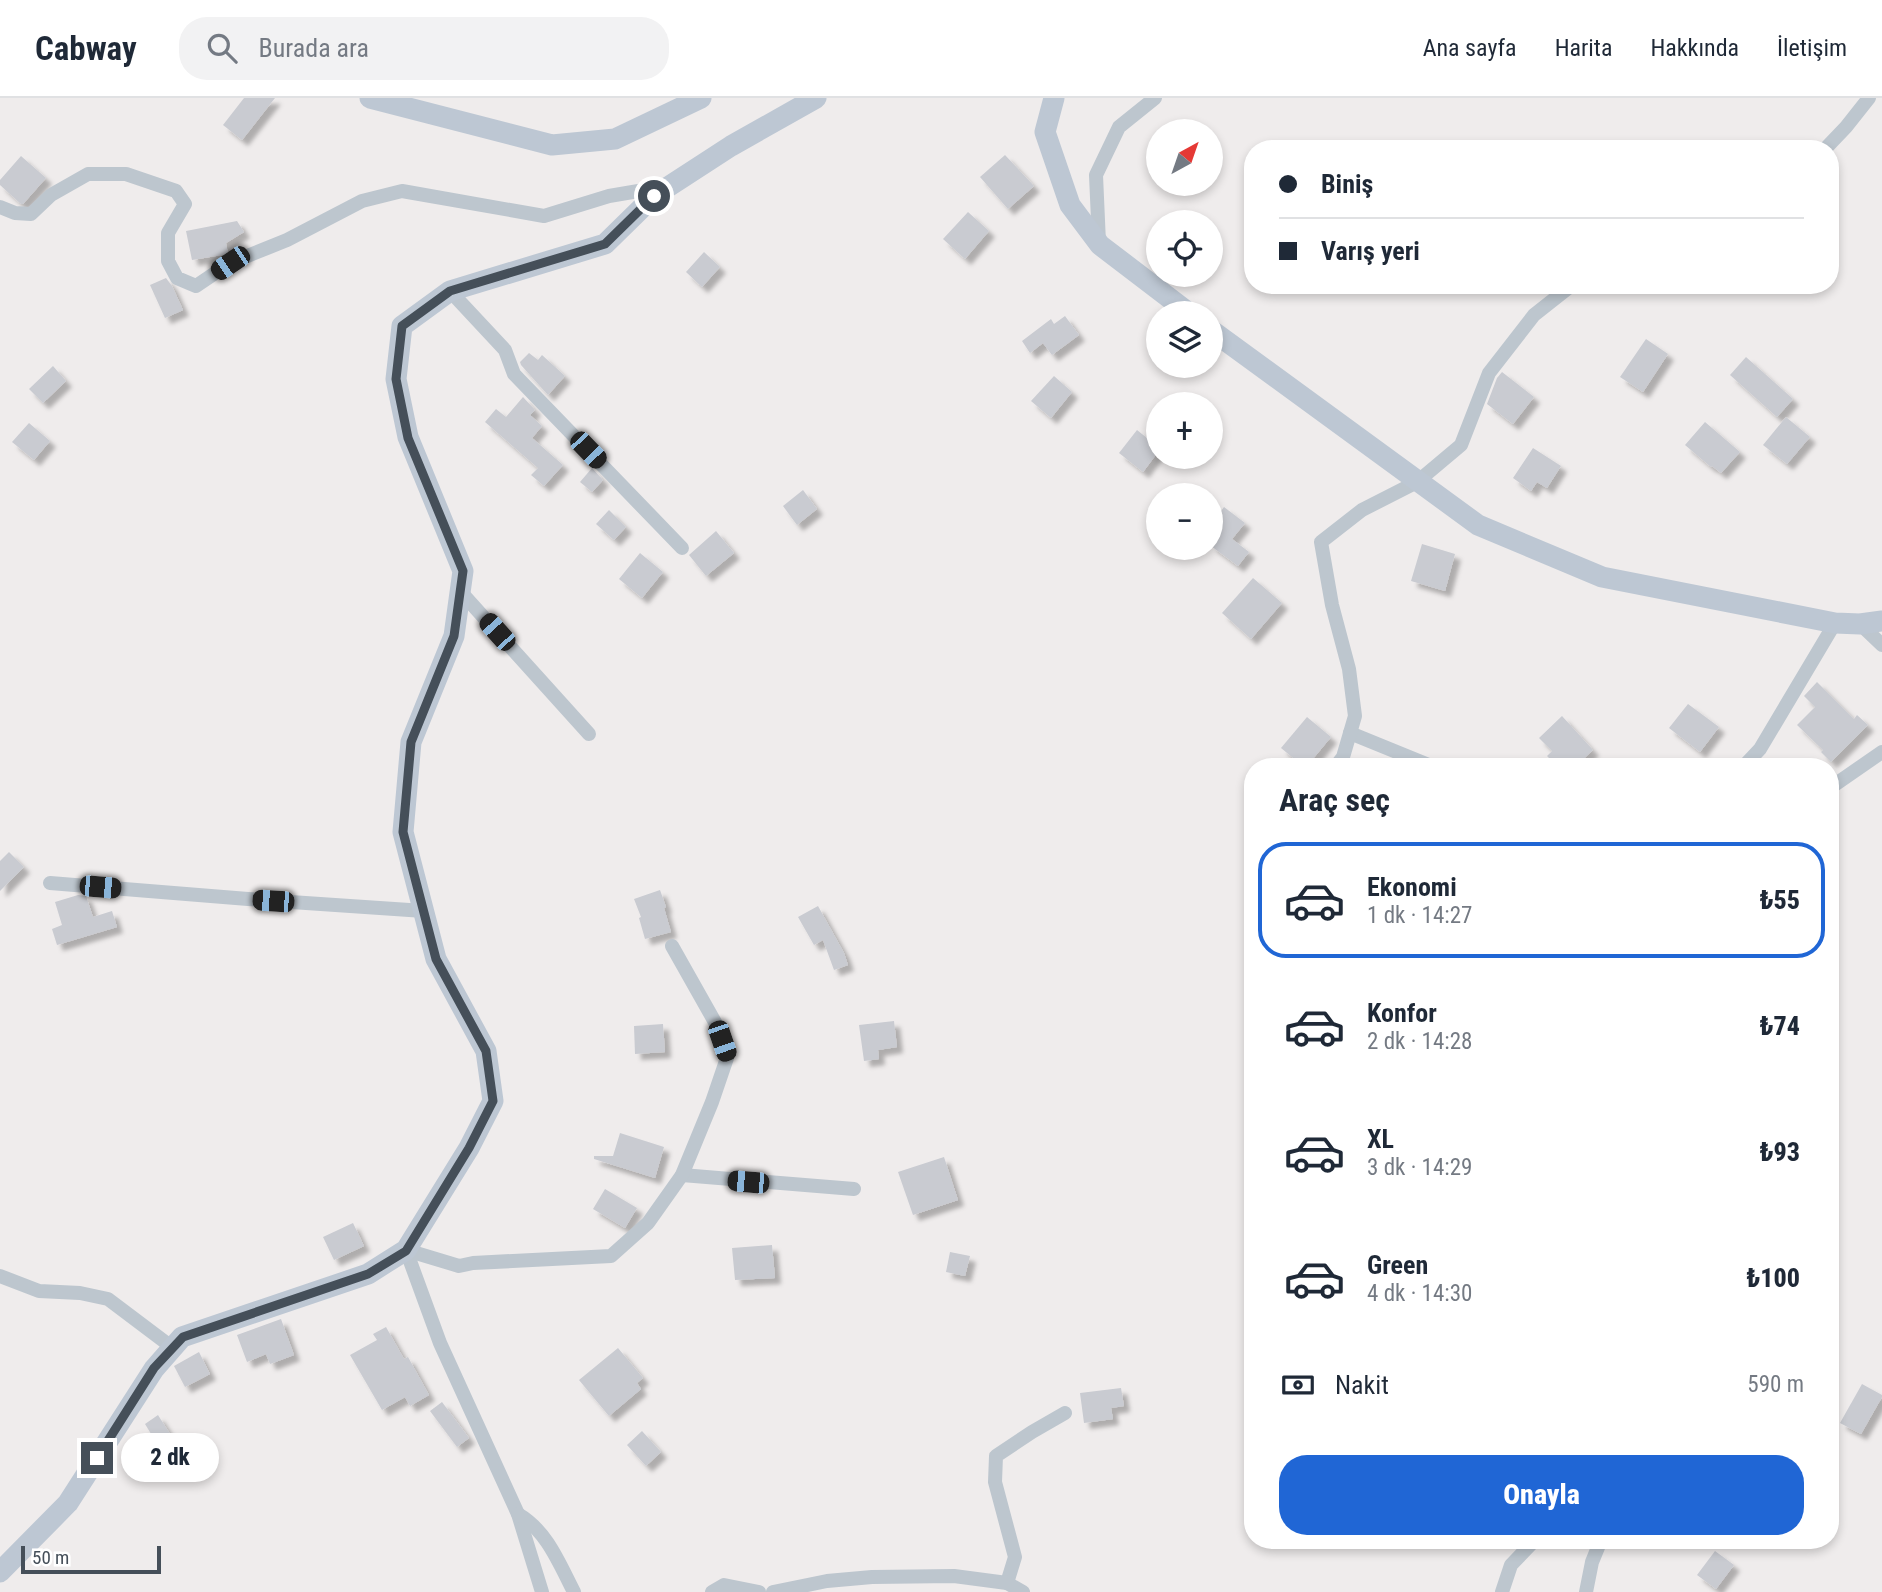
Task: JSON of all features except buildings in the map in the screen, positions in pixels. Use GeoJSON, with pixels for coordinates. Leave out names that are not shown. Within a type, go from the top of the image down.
{"type":"FeatureCollection","features":[{"type":"Feature","properties":{"kind":"street"},"geometry":{"type":"LineString","coordinates":[[370,98],[552,145],[615,139],[701,98]]}},
{"type":"Feature","properties":{"kind":"street"},"geometry":{"type":"LineString","coordinates":[[0,1572],[68,1503],[154,1368],[183,1337],[368,1274],[406,1251],[469,1148],[493,1101],[486,1051],[436,959],[403,832],[411,742],[454,636],[463,571],[408,438],[396,379],[402,326],[450,291],[605,244],[654,196],[731,146],[817,98]]}},
{"type":"Feature","properties":{"kind":"street"},"geometry":{"type":"LineString","coordinates":[[1054,98],[1045,132],[1070,205],[1100,245],[1173,301]]}},
{"type":"Feature","properties":{"kind":"street"},"geometry":{"type":"LineString","coordinates":[[1100,245],[1096,175],[1119,127],[1155,98]]}},
{"type":"Feature","properties":{"kind":"street"},"geometry":{"type":"LineString","coordinates":[[1833,140],[1869,98]]}},
{"type":"Feature","properties":{"kind":"street"},"geometry":{"type":"LineString","coordinates":[[0,207],[15,213],[30,214],[51,195],[88,174],[126,174],[176,191],[185,204],[168,233],[168,261],[177,278],[196,286],[230,263],[287,240],[362,201],[402,191],[544,216],[609,196],[670,186]]}},
{"type":"Feature","properties":{"kind":"street"},"geometry":{"type":"LineString","coordinates":[[450,291],[505,350],[514,374],[682,548]]}},
{"type":"Feature","properties":{"kind":"street"},"geometry":{"type":"LineString","coordinates":[[1342,758],[1355,716],[1349,669],[1332,605],[1321,542],[1362,510],[1417,482],[1461,445],[1489,373],[1534,315],[1561,294]]}},
{"type":"Feature","properties":{"kind":"street"},"geometry":{"type":"LineString","coordinates":[[1223,339],[1478,525],[1602,577],[1835,623],[1882,621]]}},
{"type":"Feature","properties":{"kind":"street"},"geometry":{"type":"LineString","coordinates":[[460,591],[589,734]]}},
{"type":"Feature","properties":{"kind":"street"},"geometry":{"type":"LineString","coordinates":[[1752,758],[1760,749],[1835,623]]}},
{"type":"Feature","properties":{"kind":"street"},"geometry":{"type":"LineString","coordinates":[[1860,624],[1882,645]]}},
{"type":"Feature","properties":{"kind":"street"},"geometry":{"type":"LineString","coordinates":[[1350,733],[1412,758]]}},
{"type":"Feature","properties":{"kind":"street"},"geometry":{"type":"LineString","coordinates":[[1839,782],[1882,752]]}},
{"type":"Feature","properties":{"kind":"street"},"geometry":{"type":"LineString","coordinates":[[50,883],[424,911]]}},
{"type":"Feature","properties":{"kind":"street"},"geometry":{"type":"LineString","coordinates":[[406,1251],[459,1266],[611,1256],[648,1223],[682,1175],[727,1058],[716,1024],[672,946]]}},
{"type":"Feature","properties":{"kind":"street"},"geometry":{"type":"LineString","coordinates":[[682,1175],[854,1189]]}},
{"type":"Feature","properties":{"kind":"street"},"geometry":{"type":"LineString","coordinates":[[406,1251],[440,1343],[518,1514],[542,1592]]}},
{"type":"Feature","properties":{"kind":"street"},"geometry":{"type":"LineString","coordinates":[[0,1276],[39,1291],[80,1293],[108,1299],[173,1348]]}},
{"type":"Feature","properties":{"kind":"street"},"geometry":{"type":"LineString","coordinates":[[1007,1583],[1015,1557],[995,1482],[996,1456],[1065,1413]]}},
{"type":"Feature","properties":{"kind":"street"},"geometry":{"type":"LineString","coordinates":[[518,1514],[529,1520],[546,1540],[574,1592]]}},
{"type":"Feature","properties":{"kind":"street"},"geometry":{"type":"LineString","coordinates":[[1502,1592],[1511,1565],[1526,1549]]}},
{"type":"Feature","properties":{"kind":"street"},"geometry":{"type":"LineString","coordinates":[[1586,1592],[1597,1549]]}},
{"type":"Feature","properties":{"kind":"street"},"geometry":{"type":"LineString","coordinates":[[773,1592],[827,1581],[872,1577],[954,1576],[1007,1583],[1023,1592]]}},
{"type":"Feature","properties":{"kind":"street"},"geometry":{"type":"LineString","coordinates":[[712,1592],[724,1585],[759,1592]]}},
{"type":"Feature","properties":{"kind":"route"},"geometry":{"type":"LineString","coordinates":[[97,1458],[154,1368],[183,1337],[368,1274],[406,1251],[469,1148],[493,1101],[486,1051],[436,959],[403,832],[411,742],[454,636],[463,571],[408,438],[396,379],[402,326],[450,291],[605,244],[654,196]]}}]}
